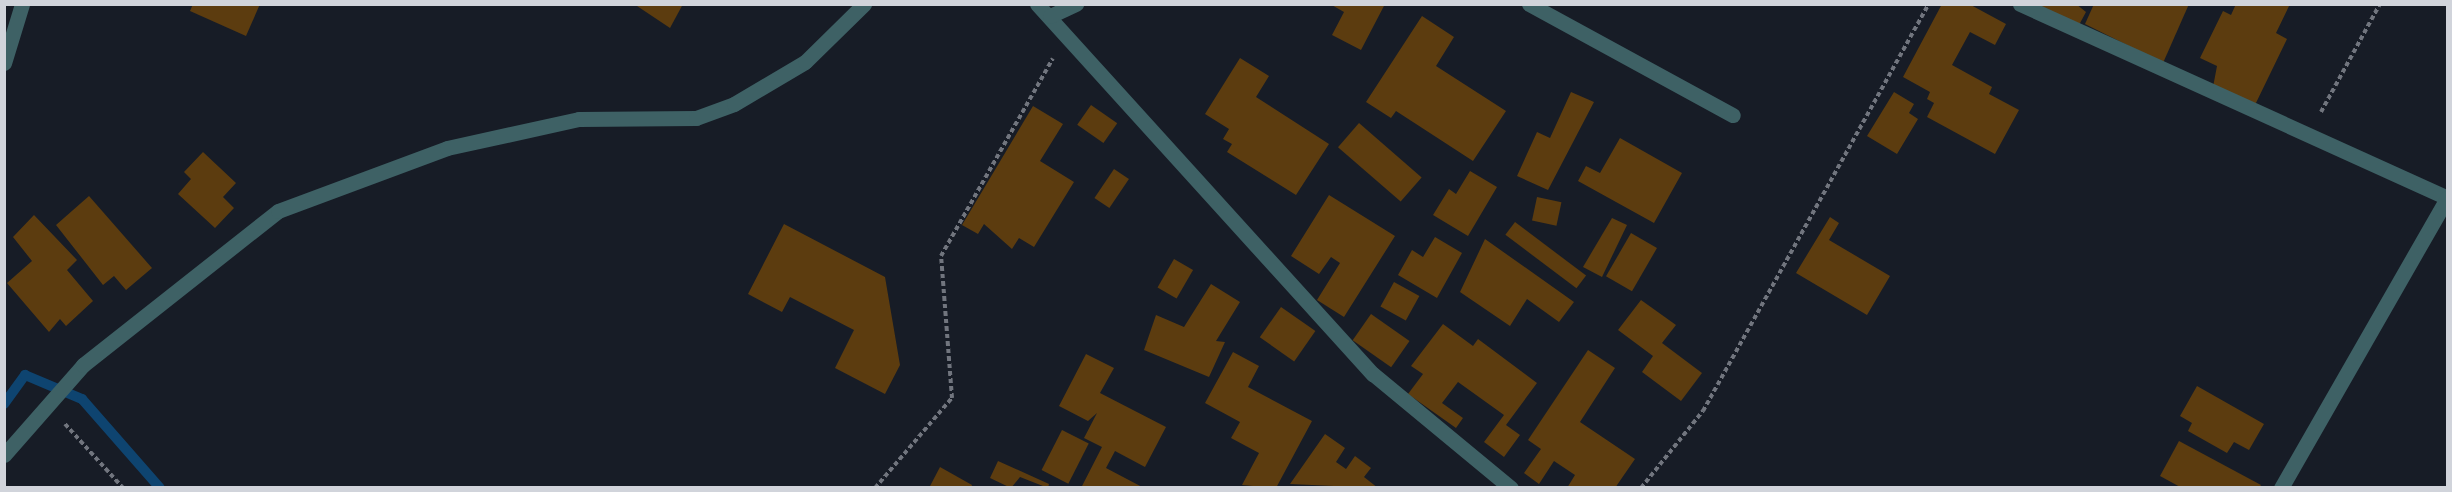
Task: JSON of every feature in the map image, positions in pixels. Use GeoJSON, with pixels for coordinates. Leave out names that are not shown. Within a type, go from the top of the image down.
{"type":"FeatureCollection","features":[{"type":"Feature","properties":{"kind":"street"},"geometry":{"type":"LineString","coordinates":[[4,63],[22,4]]}},
{"type":"Feature","properties":{"kind":"street"},"geometry":{"type":"LineString","coordinates":[[4,455],[83,365],[278,211],[469,143],[579,119],[696,118],[734,104],[805,62],[864,4]]}},
{"type":"Feature","properties":{"kind":"street"},"geometry":{"type":"LineString","coordinates":[[1037,4],[1067,34],[1373,374],[1511,488]]}},
{"type":"Feature","properties":{"kind":"street"},"geometry":{"type":"LineString","coordinates":[[1050,16],[1076,4]]}},
{"type":"Feature","properties":{"kind":"street"},"geometry":{"type":"LineString","coordinates":[[1529,4],[1733,115]]}},
{"type":"Feature","properties":{"kind":"street"},"geometry":{"type":"LineString","coordinates":[[2020,4],[2447,198],[2281,488]]}},
{"type":"Feature","properties":{"kind":"path"},"geometry":{"type":"LineString","coordinates":[[1641,488],[1703,411],[1929,4]]}},
{"type":"Feature","properties":{"kind":"path"},"geometry":{"type":"LineString","coordinates":[[2307,136],[2380,4]]}},
{"type":"Feature","properties":{"kind":"path"},"geometry":{"type":"LineString","coordinates":[[875,488],[952,398],[941,256],[1067,34]]}},
{"type":"Feature","properties":{"kind":"path"},"geometry":{"type":"LineString","coordinates":[[48,404],[123,488]]}},
{"type":"Feature","properties":{"kind":"building"},"geometry":{"type":"Polygon","coordinates":[[[193,4],[260,4],[246,36],[190,11],[193,4]]]}},
{"type":"Feature","properties":{"kind":"building"},"geometry":{"type":"Polygon","coordinates":[[[634,4],[683,4],[670,28],[634,4]]]}},
{"type":"Feature","properties":{"kind":"building"},"geometry":{"type":"Polygon","coordinates":[[[1330,4],[1385,4],[1361,50],[1332,35],[1344,12],[1330,4]]]}},
{"type":"Feature","properties":{"kind":"building"},"geometry":{"type":"Polygon","coordinates":[[[1942,4],[1969,4],[2006,24],[1995,45],[1970,32],[1952,65],[1992,87],[1989,94],[2019,110],[1995,154],[1927,117],[1934,103],[1927,99],[1930,92],[1903,77],[1942,4]]]}},
{"type":"Feature","properties":{"kind":"building"},"geometry":{"type":"Polygon","coordinates":[[[2035,4],[2076,4],[2086,12],[2079,25],[2035,4]]]}},
{"type":"Feature","properties":{"kind":"building"},"geometry":{"type":"Polygon","coordinates":[[[2094,4],[2189,4],[2163,63],[2085,24],[2094,4]]]}},
{"type":"Feature","properties":{"kind":"building"},"geometry":{"type":"Polygon","coordinates":[[[2236,4],[2290,4],[2276,33],[2287,39],[2254,107],[2213,87],[2217,66],[2200,58],[2223,11],[2231,15],[2236,4]]]}},
{"type":"Feature","properties":{"kind":"building"},"geometry":{"type":"Polygon","coordinates":[[[1422,16],[1454,37],[1436,66],[1506,111],[1473,161],[1396,111],[1391,118],[1366,102],[1422,16]]]}},
{"type":"Feature","properties":{"kind":"building"},"geometry":{"type":"Polygon","coordinates":[[[1240,58],[1269,76],[1256,97],[1329,144],[1296,195],[1227,152],[1232,144],[1223,139],[1229,129],[1205,114],[1240,58]]]}},
{"type":"Feature","properties":{"kind":"building"},"geometry":{"type":"Polygon","coordinates":[[[1571,92],[1594,102],[1548,190],[1517,176],[1537,132],[1550,138],[1571,92]]]}},
{"type":"Feature","properties":{"kind":"building"},"geometry":{"type":"Polygon","coordinates":[[[1894,92],[1914,104],[1909,113],[1918,119],[1897,154],[1867,136],[1894,92]]]}},
{"type":"Feature","properties":{"kind":"building"},"geometry":{"type":"Polygon","coordinates":[[[1091,105],[1117,123],[1103,143],[1077,125],[1091,105]]]}},
{"type":"Feature","properties":{"kind":"building"},"geometry":{"type":"Polygon","coordinates":[[[1033,106],[1063,124],[1040,161],[1074,182],[1034,247],[1019,238],[1012,249],[984,224],[978,234],[962,225],[1033,106]]]}},
{"type":"Feature","properties":{"kind":"building"},"geometry":{"type":"Polygon","coordinates":[[[1359,123],[1422,177],[1401,202],[1338,147],[1359,123]]]}},
{"type":"Feature","properties":{"kind":"building"},"geometry":{"type":"Polygon","coordinates":[[[1620,138],[1682,173],[1654,223],[1578,181],[1586,166],[1600,173],[1620,138]]]}},
{"type":"Feature","properties":{"kind":"building"},"geometry":{"type":"Polygon","coordinates":[[[203,152],[236,183],[223,197],[234,208],[215,228],[178,194],[191,179],[184,172],[203,152]]]}},
{"type":"Feature","properties":{"kind":"building"},"geometry":{"type":"Polygon","coordinates":[[[1114,169],[1129,179],[1109,208],[1094,198],[1114,169]]]}},
{"type":"Feature","properties":{"kind":"building"},"geometry":{"type":"Polygon","coordinates":[[[1470,171],[1497,187],[1468,236],[1433,215],[1449,189],[1456,194],[1470,171]]]}},
{"type":"Feature","properties":{"kind":"building"},"geometry":{"type":"Polygon","coordinates":[[[1329,195],[1395,236],[1344,317],[1317,300],[1340,263],[1331,257],[1319,274],[1291,256],[1329,195]]]}},
{"type":"Feature","properties":{"kind":"building"},"geometry":{"type":"Polygon","coordinates":[[[89,196],[152,268],[126,290],[114,276],[103,285],[56,225],[89,196]]]}},
{"type":"Feature","properties":{"kind":"building"},"geometry":{"type":"Polygon","coordinates":[[[1537,197],[1561,202],[1556,226],[1532,220],[1537,197]]]}},
{"type":"Feature","properties":{"kind":"building"},"geometry":{"type":"Polygon","coordinates":[[[34,215],[77,260],[67,270],[93,301],[66,326],[60,319],[49,332],[7,283],[32,261],[13,237],[34,215]]]}},
{"type":"Feature","properties":{"kind":"building"},"geometry":{"type":"Polygon","coordinates":[[[1830,217],[1839,223],[1829,240],[1890,276],[1867,315],[1796,273],[1830,217]]]}},
{"type":"Feature","properties":{"kind":"building"},"geometry":{"type":"Polygon","coordinates":[[[1612,218],[1627,225],[1602,277],[1583,267],[1612,218]]]}},
{"type":"Feature","properties":{"kind":"building"},"geometry":{"type":"Polygon","coordinates":[[[1515,222],[1586,276],[1576,288],[1505,235],[1515,222]]]}},
{"type":"Feature","properties":{"kind":"building"},"geometry":{"type":"Polygon","coordinates":[[[784,224],[885,277],[900,365],[885,394],[835,368],[854,330],[790,297],[782,312],[748,294],[784,224]]]}},
{"type":"Feature","properties":{"kind":"building"},"geometry":{"type":"Polygon","coordinates":[[[1631,233],[1657,248],[1632,291],[1606,276],[1631,233]]]}},
{"type":"Feature","properties":{"kind":"building"},"geometry":{"type":"Polygon","coordinates":[[[1435,237],[1462,253],[1437,298],[1398,275],[1412,250],[1423,257],[1435,237]]]}},
{"type":"Feature","properties":{"kind":"building"},"geometry":{"type":"Polygon","coordinates":[[[1485,239],[1574,302],[1559,322],[1527,299],[1510,326],[1460,292],[1485,239]]]}},
{"type":"Feature","properties":{"kind":"building"},"geometry":{"type":"Polygon","coordinates":[[[1174,259],[1193,270],[1177,299],[1158,288],[1174,259]]]}},
{"type":"Feature","properties":{"kind":"building"},"geometry":{"type":"Polygon","coordinates":[[[1394,282],[1419,296],[1406,321],[1380,306],[1394,282]]]}},
{"type":"Feature","properties":{"kind":"building"},"geometry":{"type":"Polygon","coordinates":[[[1211,284],[1240,302],[1216,341],[1225,342],[1209,377],[1144,350],[1156,315],[1184,327],[1211,284]]]}},
{"type":"Feature","properties":{"kind":"building"},"geometry":{"type":"Polygon","coordinates":[[[1641,300],[1676,325],[1662,343],[1702,373],[1681,401],[1642,372],[1653,356],[1618,330],[1641,300]]]}},
{"type":"Feature","properties":{"kind":"building"},"geometry":{"type":"Polygon","coordinates":[[[1281,307],[1315,331],[1294,361],[1260,337],[1281,307]]]}},
{"type":"Feature","properties":{"kind":"building"},"geometry":{"type":"Polygon","coordinates":[[[1371,314],[1410,341],[1391,367],[1353,340],[1371,314]]]}},
{"type":"Feature","properties":{"kind":"building"},"geometry":{"type":"Polygon","coordinates":[[[1443,324],[1473,346],[1478,339],[1537,383],[1506,425],[1520,435],[1504,457],[1484,442],[1504,415],[1458,382],[1442,403],[1463,418],[1456,428],[1408,394],[1423,374],[1411,366],[1443,324]]]}},
{"type":"Feature","properties":{"kind":"building"},"geometry":{"type":"Polygon","coordinates":[[[1588,350],[1615,368],[1580,422],[1635,459],[1615,488],[1567,488],[1575,475],[1554,461],[1539,484],[1524,473],[1541,449],[1528,440],[1588,350]]]}},
{"type":"Feature","properties":{"kind":"building"},"geometry":{"type":"Polygon","coordinates":[[[1233,352],[1259,366],[1248,387],[1312,421],[1276,488],[1242,485],[1259,453],[1231,438],[1240,422],[1205,403],[1233,352]]]}},
{"type":"Feature","properties":{"kind":"building"},"geometry":{"type":"Polygon","coordinates":[[[1086,354],[1114,368],[1100,393],[1166,427],[1145,467],[1115,451],[1106,468],[1144,488],[1081,488],[1102,447],[1084,438],[1097,413],[1088,421],[1059,406],[1086,354]]]}},
{"type":"Feature","properties":{"kind":"building"},"geometry":{"type":"Polygon","coordinates":[[[2197,386],[2264,424],[2249,450],[2234,442],[2227,453],[2188,431],[2192,423],[2180,416],[2197,386]]]}},
{"type":"Feature","properties":{"kind":"building"},"geometry":{"type":"Polygon","coordinates":[[[1062,430],[1089,444],[1068,484],[1042,470],[1062,430]]]}},
{"type":"Feature","properties":{"kind":"building"},"geometry":{"type":"Polygon","coordinates":[[[1325,434],[1345,448],[1336,462],[1346,469],[1355,456],[1371,468],[1364,477],[1378,488],[1290,484],[1325,434]]]}},
{"type":"Feature","properties":{"kind":"building"},"geometry":{"type":"Polygon","coordinates":[[[2179,441],[2261,485],[2259,488],[2182,488],[2160,476],[2179,441]]]}},
{"type":"Feature","properties":{"kind":"building"},"geometry":{"type":"Polygon","coordinates":[[[998,461],[1049,484],[1048,488],[1020,477],[1011,488],[990,478],[998,461]]]}},
{"type":"Feature","properties":{"kind":"building"},"geometry":{"type":"Polygon","coordinates":[[[940,467],[972,485],[971,488],[929,488],[940,467]]]}},
{"type":"Feature","properties":{"kind":"waterway"},"geometry":{"type":"LineString","coordinates":[[4,404],[25,375],[82,399],[160,488]]}}]}
